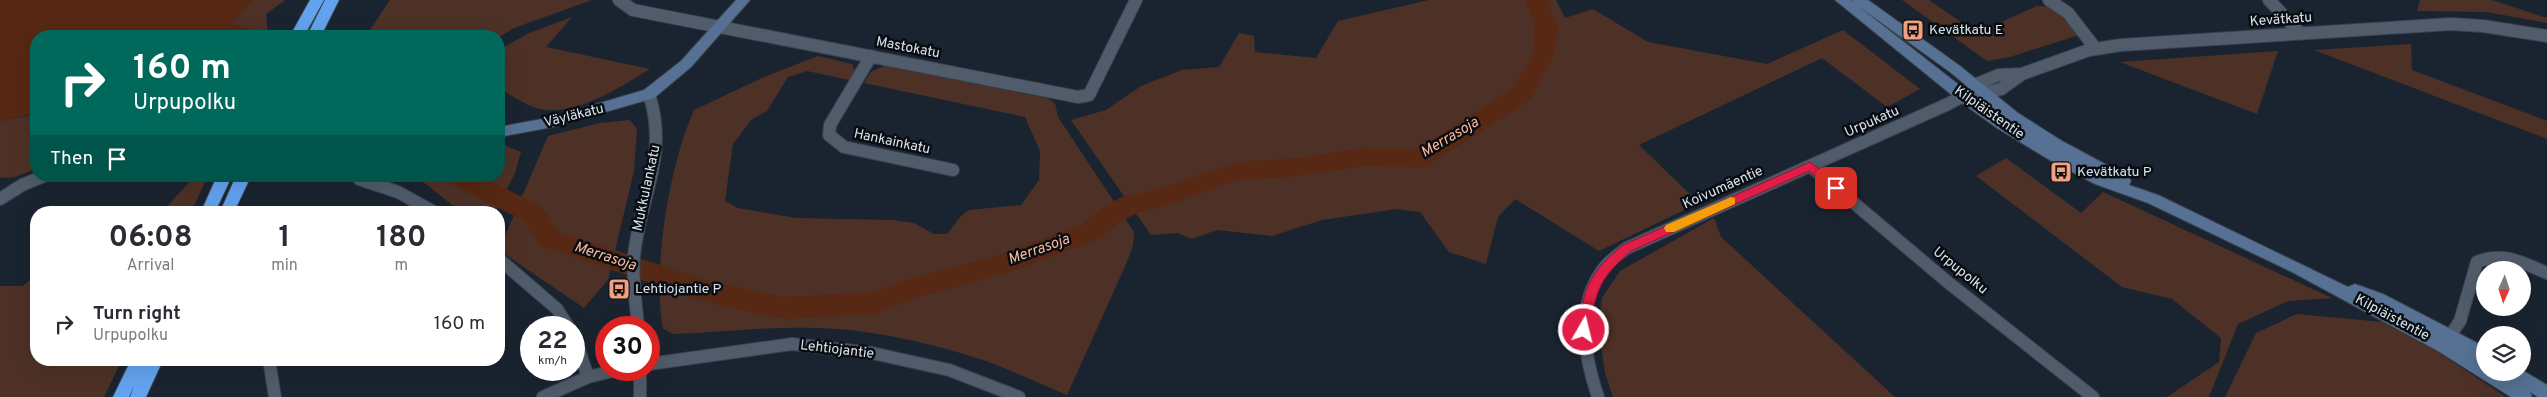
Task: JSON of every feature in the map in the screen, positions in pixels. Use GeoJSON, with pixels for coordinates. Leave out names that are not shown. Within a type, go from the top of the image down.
{"type":"FeatureCollection","features":[{"type":"Feature","properties":{"kind":"highway"},"geometry":{"type":"LineString","coordinates":[[300,30],[317,0]]}},
{"type":"Feature","properties":{"kind":"highway"},"geometry":{"type":"LineString","coordinates":[[317,30],[332,0]]}},
{"type":"Feature","properties":{"kind":"highway"},"geometry":{"type":"LineString","coordinates":[[211,206],[223,182]]}},
{"type":"Feature","properties":{"kind":"highway"},"geometry":{"type":"LineString","coordinates":[[230,206],[241,182]]}},
{"type":"Feature","properties":{"kind":"highway"},"geometry":{"type":"LineString","coordinates":[[121,397],[136,366]]}},
{"type":"Feature","properties":{"kind":"highway"},"geometry":{"type":"LineString","coordinates":[[138,397],[152,366]]}},
{"type":"Feature","properties":{"kind":"street","name":"Mastokatu"},"geometry":{"type":"LineString","coordinates":[[619,0],[633,10],[722,26],[1066,96],[1084,97],[1089,95],[1136,0]]}},
{"type":"Feature","properties":{"kind":"street"},"geometry":{"type":"LineString","coordinates":[[648,94],[686,64],[722,26],[743,0]]}},
{"type":"Feature","properties":{"kind":"street","name":"Kilpiäistentie"},"geometry":{"type":"LineString","coordinates":[[1842,0],[1963,96],[2002,124],[2053,155],[2100,180],[2153,199],[2447,340],[2476,351]]}},
{"type":"Feature","properties":{"kind":"street","name":"Kilpiäistentie"},"geometry":{"type":"LineString","coordinates":[[1859,0],[1980,89],[2014,117],[2057,145],[2113,174],[2153,199]]}},
{"type":"Feature","properties":{"kind":"street"},"geometry":{"type":"LineString","coordinates":[[2049,0],[2068,13],[2096,49]]}},
{"type":"Feature","properties":{"kind":"street"},"geometry":{"type":"LineString","coordinates":[[2269,0],[2300,33]]}},
{"type":"Feature","properties":{"kind":"street","name":"Kevätkatu"},"geometry":{"type":"LineString","coordinates":[[1963,96],[1980,89],[2011,85],[2022,74],[2052,61],[2096,49],[2300,33],[2451,24],[2483,26],[2547,36]]}},
{"type":"Feature","properties":{"kind":"street","name":"Hankainkatu"},"geometry":{"type":"LineString","coordinates":[[871,56],[830,125],[829,135],[844,147],[953,170]]}},
{"type":"Feature","properties":{"kind":"street","name":"Väyläkatu"},"geometry":{"type":"LineString","coordinates":[[505,131],[562,120],[648,94]]}},
{"type":"Feature","properties":{"kind":"street","name":"Mukkulankatu"},"geometry":{"type":"LineString","coordinates":[[637,316],[634,248],[657,152],[658,122],[648,94]]}},
{"type":"Feature","properties":{"kind":"street","name":"Urpukatu"},"geometry":{"type":"LineString","coordinates":[[1792,174],[1963,96]]}},
{"type":"Feature","properties":{"kind":"street","name":"Urpupolku"},"geometry":{"type":"LineString","coordinates":[[1810,166],[1888,234],[2039,357],[2093,397]]}},
{"type":"Feature","properties":{"kind":"street","name":"Koivumäentie"},"geometry":{"type":"LineString","coordinates":[[1598,397],[1589,372],[1584,330],[1588,297],[1604,268],[1627,248],[1792,174]]}},
{"type":"Feature","properties":{"kind":"street"},"geometry":{"type":"LineString","coordinates":[[0,199],[22,184],[30,181]]}},
{"type":"Feature","properties":{"kind":"street"},"geometry":{"type":"LineString","coordinates":[[371,182],[390,187],[425,206]]}},
{"type":"Feature","properties":{"kind":"street"},"geometry":{"type":"LineString","coordinates":[[2447,340],[2460,320],[2477,262],[2490,255],[2504,255],[2547,273]]}},
{"type":"Feature","properties":{"kind":"street"},"geometry":{"type":"LineString","coordinates":[[505,264],[557,309],[561,316]]}},
{"type":"Feature","properties":{"kind":"street","name":"Kilpiäistentie"},"geometry":{"type":"LineString","coordinates":[[2447,340],[2476,364]]}},
{"type":"Feature","properties":{"kind":"street","name":"Lehtiojantie"},"geometry":{"type":"LineString","coordinates":[[660,362],[792,344],[872,353],[949,370],[1019,397]]}},
{"type":"Feature","properties":{"kind":"street"},"geometry":{"type":"LineString","coordinates":[[270,366],[275,397]]}},
{"type":"Feature","properties":{"kind":"street"},"geometry":{"type":"LineString","coordinates":[[585,368],[588,377]]}},
{"type":"Feature","properties":{"kind":"street"},"geometry":{"type":"LineString","coordinates":[[542,397],[595,375]]}},
{"type":"Feature","properties":{"kind":"street"},"geometry":{"type":"LineString","coordinates":[[640,381],[640,397]]}},
{"type":"Feature","properties":{"kind":"street","name":"Kilpiäistentie"},"geometry":{"type":"LineString","coordinates":[[2500,381],[2524,397]]}},
{"type":"Feature","properties":{"kind":"street"},"geometry":{"type":"LineString","coordinates":[[2526,381],[2547,394]]}},
{"type":"Feature","properties":{"kind":"shaded area"},"geometry":{"type":"Polygon","coordinates":[[[0,0],[253,0],[239,15],[218,30],[30,30],[30,114],[0,121],[0,0]]]}},
{"type":"Feature","properties":{"kind":"shaded area"},"geometry":{"type":"Polygon","coordinates":[[[253,0],[285,0],[266,14],[267,30],[218,30],[239,15],[253,0]]]}},
{"type":"Feature","properties":{"kind":"shaded area"},"geometry":{"type":"Polygon","coordinates":[[[390,0],[592,0],[514,28],[505,33],[505,30],[370,30],[390,0]]]}},
{"type":"Feature","properties":{"kind":"shaded area"},"geometry":{"type":"Polygon","coordinates":[[[1429,0],[1556,0],[1565,18],[1593,9],[1648,42],[1767,64],[1843,30],[1920,89],[1887,107],[1822,58],[1639,145],[1699,203],[1599,251],[1515,199],[1498,217],[1486,264],[1449,252],[1420,212],[1397,209],[1322,220],[1272,236],[1217,230],[1192,239],[1178,233],[1151,235],[1071,120],[1106,110],[1141,86],[1182,70],[1219,67],[1239,33],[1254,36],[1255,52],[1316,58],[1338,21],[1429,0]]]}},
{"type":"Feature","properties":{"kind":"shaded area"},"geometry":{"type":"Polygon","coordinates":[[[1902,0],[1929,0],[1977,33],[2037,6],[2052,7],[2079,35],[2010,57],[1987,61],[1902,0]]]}},
{"type":"Feature","properties":{"kind":"shaded area"},"geometry":{"type":"Polygon","coordinates":[[[2420,0],[2492,0],[2547,18],[2547,23],[2486,12],[2417,11],[2420,0]]]}},
{"type":"Feature","properties":{"kind":"shaded area"},"geometry":{"type":"Polygon","coordinates":[[[572,17],[546,47],[650,69],[611,92],[580,105],[565,109],[550,110],[536,108],[505,92],[505,47],[527,34],[572,17]]]}},
{"type":"Feature","properties":{"kind":"shaded area"},"geometry":{"type":"Polygon","coordinates":[[[2411,44],[2412,70],[2547,121],[2547,139],[2314,50],[2411,44]]]}},
{"type":"Feature","properties":{"kind":"shaded area"},"geometry":{"type":"Polygon","coordinates":[[[2278,51],[2257,114],[2120,62],[2278,51]]]}},
{"type":"Feature","properties":{"kind":"shaded area"},"geometry":{"type":"Polygon","coordinates":[[[818,56],[852,64],[855,71],[849,80],[807,71],[788,77],[767,111],[751,120],[733,144],[725,201],[738,208],[796,218],[892,220],[914,223],[934,234],[947,234],[961,216],[969,210],[1021,205],[1039,180],[1040,151],[1025,117],[864,83],[871,72],[884,66],[1047,98],[1055,103],[1058,117],[1134,232],[1133,245],[1127,262],[1067,395],[986,361],[944,348],[879,334],[836,329],[796,328],[673,334],[663,329],[660,305],[660,277],[665,218],[677,159],[694,110],[764,77],[818,56]]]}},
{"type":"Feature","properties":{"kind":"shaded area"},"geometry":{"type":"Polygon","coordinates":[[[30,115],[30,171],[15,177],[0,178],[0,121],[30,115]]]}},
{"type":"Feature","properties":{"kind":"shaded area"},"geometry":{"type":"Polygon","coordinates":[[[630,120],[637,129],[634,171],[608,280],[584,308],[505,254],[505,236],[548,136],[600,123],[630,120]]]}},
{"type":"Feature","properties":{"kind":"shaded area"},"geometry":{"type":"Polygon","coordinates":[[[505,145],[521,152],[515,173],[498,206],[453,206],[423,182],[505,182],[505,145]]]}},
{"type":"Feature","properties":{"kind":"shaded area"},"geometry":{"type":"Polygon","coordinates":[[[2006,158],[2081,213],[2103,192],[2332,298],[2288,301],[2238,324],[2209,397],[2167,397],[2219,362],[2221,338],[2172,299],[2122,287],[1976,176],[2006,158]]]}},
{"type":"Feature","properties":{"kind":"shaded area"},"geometry":{"type":"Polygon","coordinates":[[[190,182],[205,182],[194,206],[168,206],[190,182]]]}},
{"type":"Feature","properties":{"kind":"shaded area"},"geometry":{"type":"Polygon","coordinates":[[[1714,218],[1721,237],[1895,397],[1613,397],[1605,373],[1598,325],[1602,298],[1620,271],[1714,218]]]}},
{"type":"Feature","properties":{"kind":"shaded area"},"geometry":{"type":"Polygon","coordinates":[[[30,280],[30,366],[119,366],[104,397],[0,397],[0,286],[22,286],[30,280]]]}},
{"type":"Feature","properties":{"kind":"shaded area"},"geometry":{"type":"Polygon","coordinates":[[[2297,314],[2382,322],[2438,352],[2476,377],[2476,381],[2482,381],[2506,397],[2225,397],[2256,333],[2297,314]]]}},
{"type":"Feature","properties":{"kind":"waterway","name":"Merrasoja"},"geometry":{"type":"LineString","coordinates":[[471,182],[533,214],[550,239],[709,292],[784,308],[875,303],[901,292],[1006,263],[1092,231],[1111,215],[1131,204],[1157,199],[1237,171],[1299,167],[1362,157],[1421,158],[1522,94],[1544,53],[1546,25],[1536,0]]}},
{"type":"Feature","properties":{"kind":"waterway","name":"Merrasoja"},"geometry":{"type":"LineString","coordinates":[[222,28],[229,30]]}},
{"type":"Feature","properties":{"kind":"slow traffic"},"geometry":{"type":"LineString","coordinates":[[1670,228],[1731,201]]}},
{"type":"Feature","properties":{"kind":"place","name":"Kevätkatu E"},"geometry":{"type":"Point","coordinates":[1913,30]}},
{"type":"Feature","properties":{"kind":"place","name":"Kevätkatu P"},"geometry":{"type":"Point","coordinates":[2061,172]}},
{"type":"Feature","properties":{"kind":"place","name":"Lehtiojantie P"},"geometry":{"type":"Point","coordinates":[619,289]}},
{"type":"Feature","properties":{"kind":"route"},"geometry":{"type":"LineString","coordinates":[[1584,330],[1588,297],[1604,268],[1627,248],[1810,166],[1836,188]]}}]}
